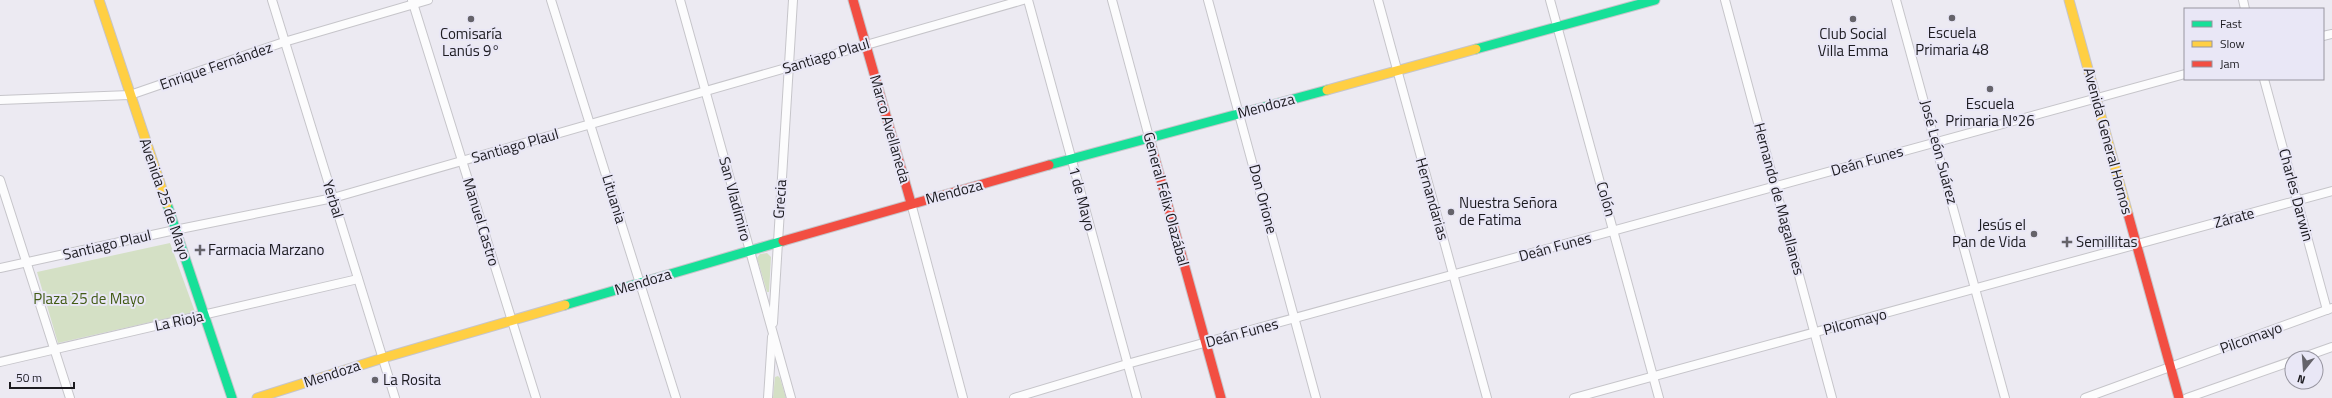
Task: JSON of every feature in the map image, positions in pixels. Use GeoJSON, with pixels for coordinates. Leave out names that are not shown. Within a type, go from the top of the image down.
{"type":"FeatureCollection","features":[{"type":"Feature","properties":{"kind":"street","name":"Avenida 25 de Mayo"},"geometry":{"type":"LineString","coordinates":[[98,0],[232,398]]}},
{"type":"Feature","properties":{"kind":"street","name":"Yerbal"},"geometry":{"type":"LineString","coordinates":[[272,0],[395,398]]}},
{"type":"Feature","properties":{"kind":"street","name":"Enrique Fernández"},"geometry":{"type":"LineString","coordinates":[[0,100],[130,96],[284,42],[413,2],[428,0]]}},
{"type":"Feature","properties":{"kind":"street","name":"Lituania"},"geometry":{"type":"LineString","coordinates":[[551,0],[676,398]]}},
{"type":"Feature","properties":{"kind":"street","name":"San Vladimiro"},"geometry":{"type":"LineString","coordinates":[[680,0],[791,398]]}},
{"type":"Feature","properties":{"kind":"street","name":"Grecia"},"geometry":{"type":"LineString","coordinates":[[768,398],[793,0]]}},
{"type":"Feature","properties":{"kind":"street","name":"Marco Avellaneda"},"geometry":{"type":"LineString","coordinates":[[853,0],[911,203],[963,398]]}},
{"type":"Feature","properties":{"kind":"street","name":"Santiago Plaul"},"geometry":{"type":"LineString","coordinates":[[0,268],[333,198],[788,68],[865,44],[1023,0]]}},
{"type":"Feature","properties":{"kind":"street","name":"1 de Mayo"},"geometry":{"type":"LineString","coordinates":[[1028,0],[1137,398]]}},
{"type":"Feature","properties":{"kind":"street","name":"General Félix Olazábal"},"geometry":{"type":"LineString","coordinates":[[1112,0],[1221,398]]}},
{"type":"Feature","properties":{"kind":"street","name":"Don Orione"},"geometry":{"type":"LineString","coordinates":[[1208,0],[1316,398]]}},
{"type":"Feature","properties":{"kind":"street","name":"Hernandarias"},"geometry":{"type":"LineString","coordinates":[[1378,0],[1487,398]]}},
{"type":"Feature","properties":{"kind":"street","name":"Colón"},"geometry":{"type":"LineString","coordinates":[[1550,0],[1615,231],[1659,398]]}},
{"type":"Feature","properties":{"kind":"street","name":"Mendoza"},"geometry":{"type":"LineString","coordinates":[[257,398],[383,358],[641,284],[749,250],[911,203],[1655,0]]}},
{"type":"Feature","properties":{"kind":"street","name":"Hernando de Magallanes"},"geometry":{"type":"LineString","coordinates":[[1725,0],[1832,398]]}},
{"type":"Feature","properties":{"kind":"street","name":"José León Suárez"},"geometry":{"type":"LineString","coordinates":[[1896,0],[2005,398]]}},
{"type":"Feature","properties":{"kind":"street","name":"Avenida General Hornos"},"geometry":{"type":"LineString","coordinates":[[2069,0],[2179,398]]}},
{"type":"Feature","properties":{"kind":"street","name":"Manuel Castro"},"geometry":{"type":"LineString","coordinates":[[413,2],[536,398]]}},
{"type":"Feature","properties":{"kind":"street","name":"Deán Funes"},"geometry":{"type":"LineString","coordinates":[[1014,398],[1127,364],[1776,187],[2096,97],[2184,74]]}},
{"type":"Feature","properties":{"kind":"street","name":"Charles Darwin"},"geometry":{"type":"LineString","coordinates":[[2264,80],[2330,309]]}},
{"type":"Feature","properties":{"kind":"street"},"geometry":{"type":"LineString","coordinates":[[0,180],[70,398]]}},
{"type":"Feature","properties":{"kind":"street","name":"Zárate"},"geometry":{"type":"LineString","coordinates":[[2137,244],[2332,191]]}},
{"type":"Feature","properties":{"kind":"street","name":"Pilcomayo"},"geometry":{"type":"LineString","coordinates":[[1574,398],[2137,244]]}},
{"type":"Feature","properties":{"kind":"street","name":"La Rioja"},"geometry":{"type":"LineString","coordinates":[[0,362],[358,279]]}},
{"type":"Feature","properties":{"kind":"street","name":"Pilcomayo"},"geometry":{"type":"LineString","coordinates":[[2085,398],[2330,309]]}},
{"type":"Feature","properties":{"kind":"street"},"geometry":{"type":"LineString","coordinates":[[2187,398],[2284,364]]}},
{"type":"Feature","properties":{"kind":"green space","name":"Plaza 25 de Mayo"},"geometry":{"type":"Polygon","coordinates":[[[170,243],[195,312],[58,343],[37,272],[170,243]]]}},
{"type":"Feature","properties":{"kind":"green space"},"geometry":{"type":"Polygon","coordinates":[[[767,253],[771,257],[769,292],[767,292],[757,258],[760,254],[767,253]]]}},
{"type":"Feature","properties":{"kind":"green space"},"geometry":{"type":"Polygon","coordinates":[[[778,376],[786,398],[773,398],[775,377],[778,376]]]}},
{"type":"Feature","properties":{"kind":"traffic: fast"},"geometry":{"type":"LineString","coordinates":[[1476,49],[1655,0]]}},
{"type":"Feature","properties":{"kind":"traffic: fast"},"geometry":{"type":"LineString","coordinates":[[1049,165],[1327,90]]}},
{"type":"Feature","properties":{"kind":"traffic: fast"},"geometry":{"type":"LineString","coordinates":[[167,204],[232,398]]}},
{"type":"Feature","properties":{"kind":"traffic: fast"},"geometry":{"type":"LineString","coordinates":[[565,305],[783,241]]}},
{"type":"Feature","properties":{"kind":"traffic: slow"},"geometry":{"type":"LineString","coordinates":[[99,0],[167,204]]}},
{"type":"Feature","properties":{"kind":"traffic: slow"},"geometry":{"type":"LineString","coordinates":[[2069,0],[2128,214]]}},
{"type":"Feature","properties":{"kind":"traffic: slow"},"geometry":{"type":"LineString","coordinates":[[1327,90],[1476,49]]}},
{"type":"Feature","properties":{"kind":"traffic: slow"},"geometry":{"type":"LineString","coordinates":[[257,398],[383,358],[565,305]]}},
{"type":"Feature","properties":{"kind":"traffic: jam"},"geometry":{"type":"LineString","coordinates":[[853,0],[911,203]]}},
{"type":"Feature","properties":{"kind":"traffic: jam"},"geometry":{"type":"LineString","coordinates":[[1149,137],[1221,398]]}},
{"type":"Feature","properties":{"kind":"traffic: jam"},"geometry":{"type":"LineString","coordinates":[[783,241],[1049,165]]}},
{"type":"Feature","properties":{"kind":"traffic: jam"},"geometry":{"type":"LineString","coordinates":[[2128,214],[2179,398]]}},
{"type":"Feature","properties":{"kind":"place","name":"Escuela Primaria 48"},"geometry":{"type":"Point","coordinates":[1952,18]}},
{"type":"Feature","properties":{"kind":"place","name":"Comisaría Lanús 9°"},"geometry":{"type":"Point","coordinates":[471,19]}},
{"type":"Feature","properties":{"kind":"place","name":"Club Social Villa Emma"},"geometry":{"type":"Point","coordinates":[1853,19]}},
{"type":"Feature","properties":{"kind":"place","name":"Escuela Primaria Nº26"},"geometry":{"type":"Point","coordinates":[1990,89]}},
{"type":"Feature","properties":{"kind":"place","name":"Nuestra Señora de Fatima"},"geometry":{"type":"Point","coordinates":[1451,212]}},
{"type":"Feature","properties":{"kind":"place","name":"Jesús el Pan de Vida"},"geometry":{"type":"Point","coordinates":[2034,234]}},
{"type":"Feature","properties":{"kind":"place","name":"Semillitas"},"geometry":{"type":"Point","coordinates":[2067,242]}},
{"type":"Feature","properties":{"kind":"place","name":"Farmacia Marzano"},"geometry":{"type":"Point","coordinates":[200,250]}},
{"type":"Feature","properties":{"kind":"place","name":"La Rosita"},"geometry":{"type":"Point","coordinates":[375,380]}}]}
